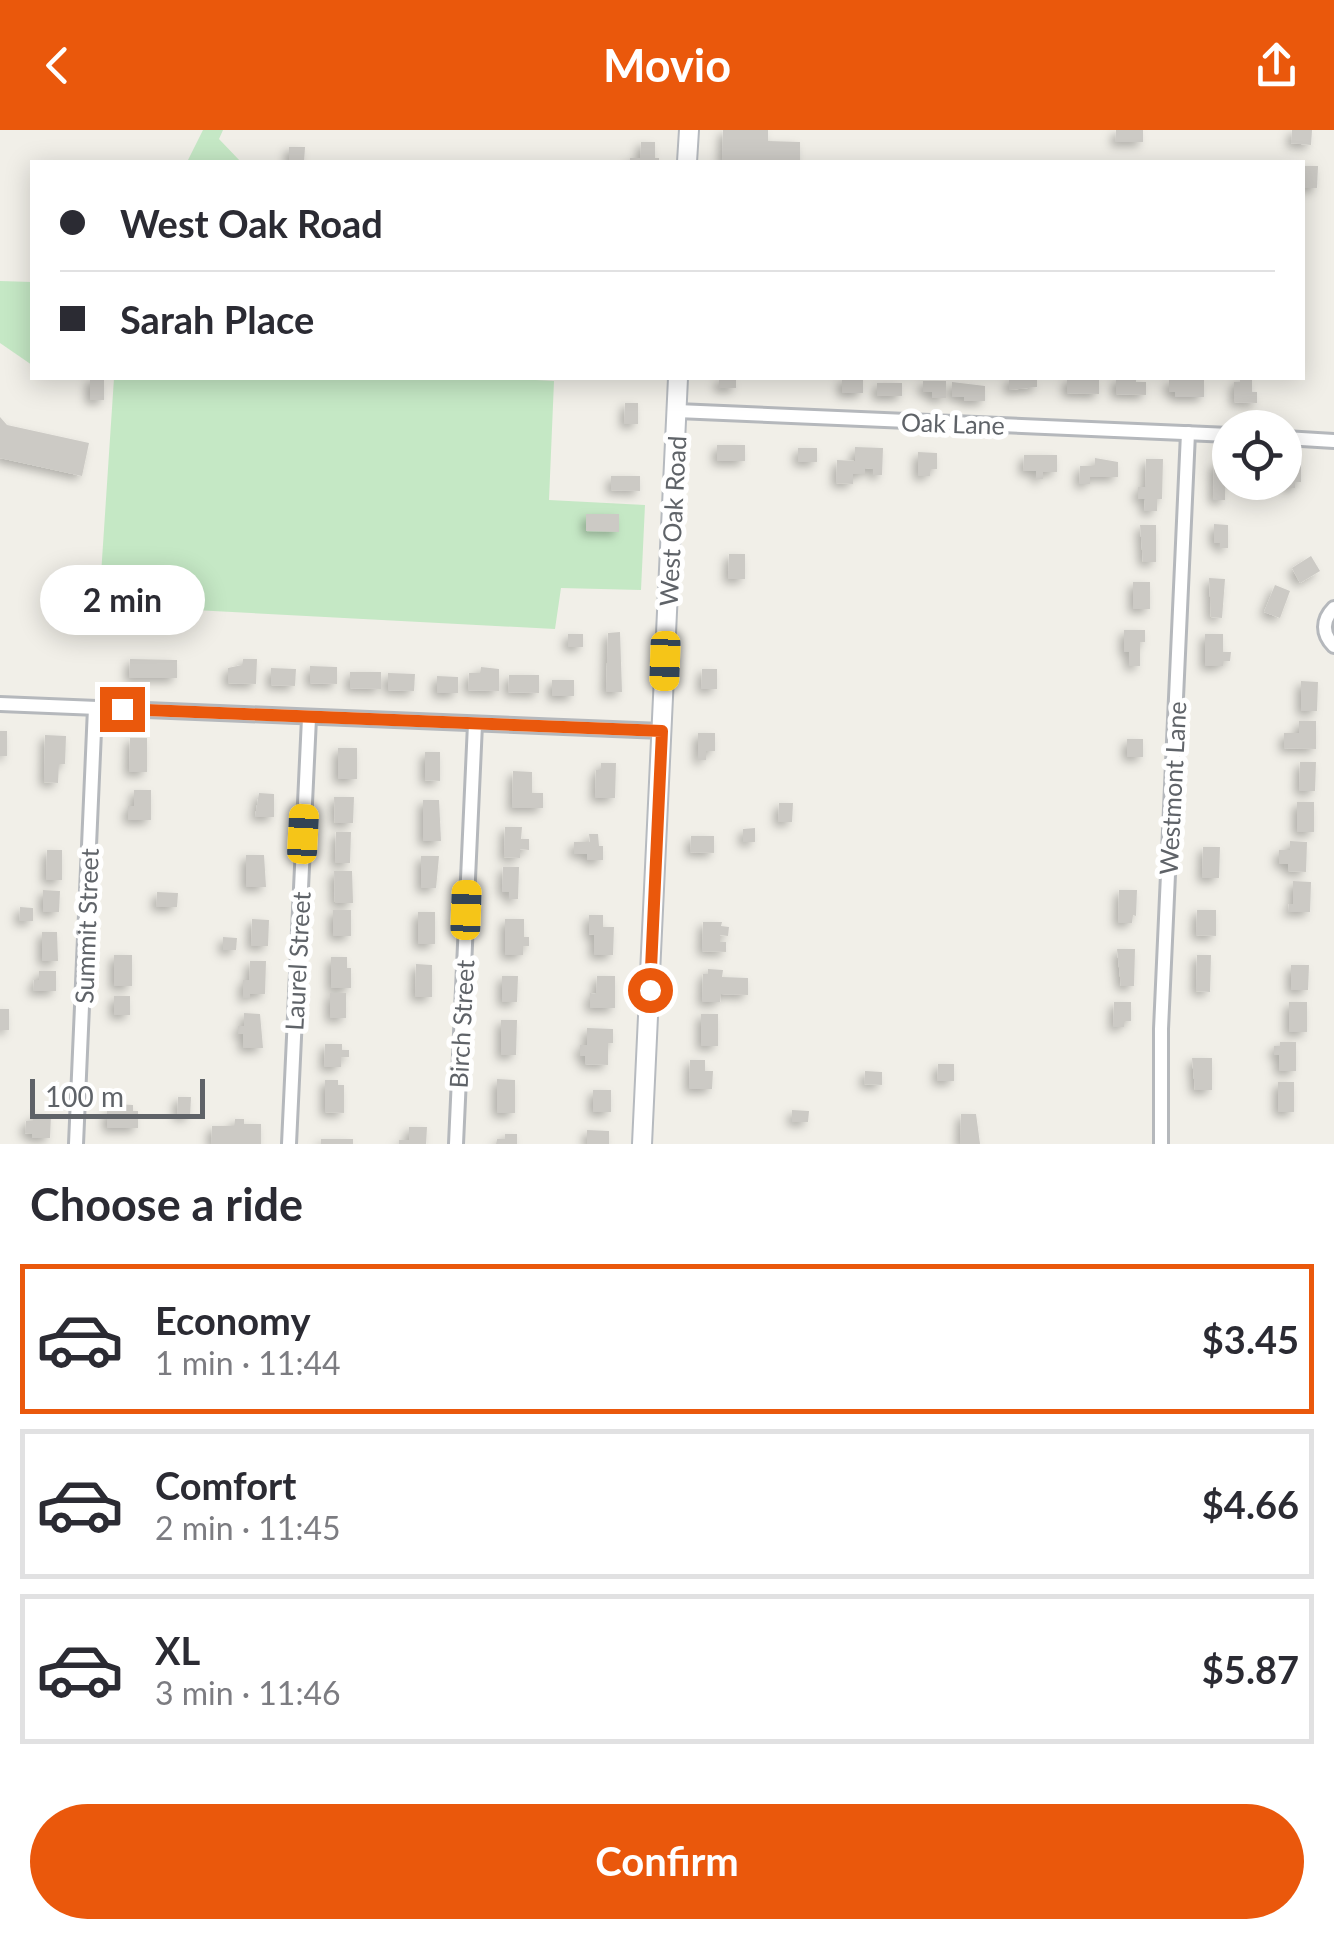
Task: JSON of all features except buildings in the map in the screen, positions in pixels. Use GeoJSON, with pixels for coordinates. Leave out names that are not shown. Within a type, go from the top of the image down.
{"type":"FeatureCollection","features":[{"type":"Feature","properties":{"kind":"street"},"geometry":{"type":"LineString","coordinates":[[687,160],[688,130]]}},
{"type":"Feature","properties":{"kind":"street","name":"West Oak Road"},"geometry":{"type":"LineString","coordinates":[[642,1144],[678,380]]}},
{"type":"Feature","properties":{"kind":"street","name":"Oak Lane"},"geometry":{"type":"LineString","coordinates":[[677,411],[1212,434]]}},
{"type":"Feature","properties":{"kind":"street","name":"Westmont Lane"},"geometry":{"type":"LineString","coordinates":[[1161,1144],[1161,1029],[1188,433]]}},
{"type":"Feature","properties":{"kind":"street"},"geometry":{"type":"LineString","coordinates":[[1302,439],[1334,440]]}},
{"type":"Feature","properties":{"kind":"street"},"geometry":{"type":"LineString","coordinates":[[1334,608],[1325,622],[1334,646]]}},
{"type":"Feature","properties":{"kind":"street"},"geometry":{"type":"LineString","coordinates":[[0,704],[662,731]]}},
{"type":"Feature","properties":{"kind":"street","name":"Summit Street"},"geometry":{"type":"LineString","coordinates":[[76,1144],[95,708]]}},
{"type":"Feature","properties":{"kind":"street","name":"Laurel Street"},"geometry":{"type":"LineString","coordinates":[[288,1144],[309,718]]}},
{"type":"Feature","properties":{"kind":"street","name":"Birch Street"},"geometry":{"type":"LineString","coordinates":[[456,1144],[476,724]]}},
{"type":"Feature","properties":{"kind":"green space"},"geometry":{"type":"Polygon","coordinates":[[[203,130],[223,130],[219,139],[239,160],[188,160],[203,130]]]}},
{"type":"Feature","properties":{"kind":"green space"},"geometry":{"type":"Polygon","coordinates":[[[0,281],[30,282],[30,364],[0,343],[0,281]]]}},
{"type":"Feature","properties":{"kind":"green space"},"geometry":{"type":"Polygon","coordinates":[[[114,380],[554,381],[549,500],[645,505],[641,590],[561,588],[555,629],[99,605],[114,380]]]}},
{"type":"Feature","properties":{"kind":"route"},"geometry":{"type":"LineString","coordinates":[[122,709],[662,731],[650,990]]}}]}
